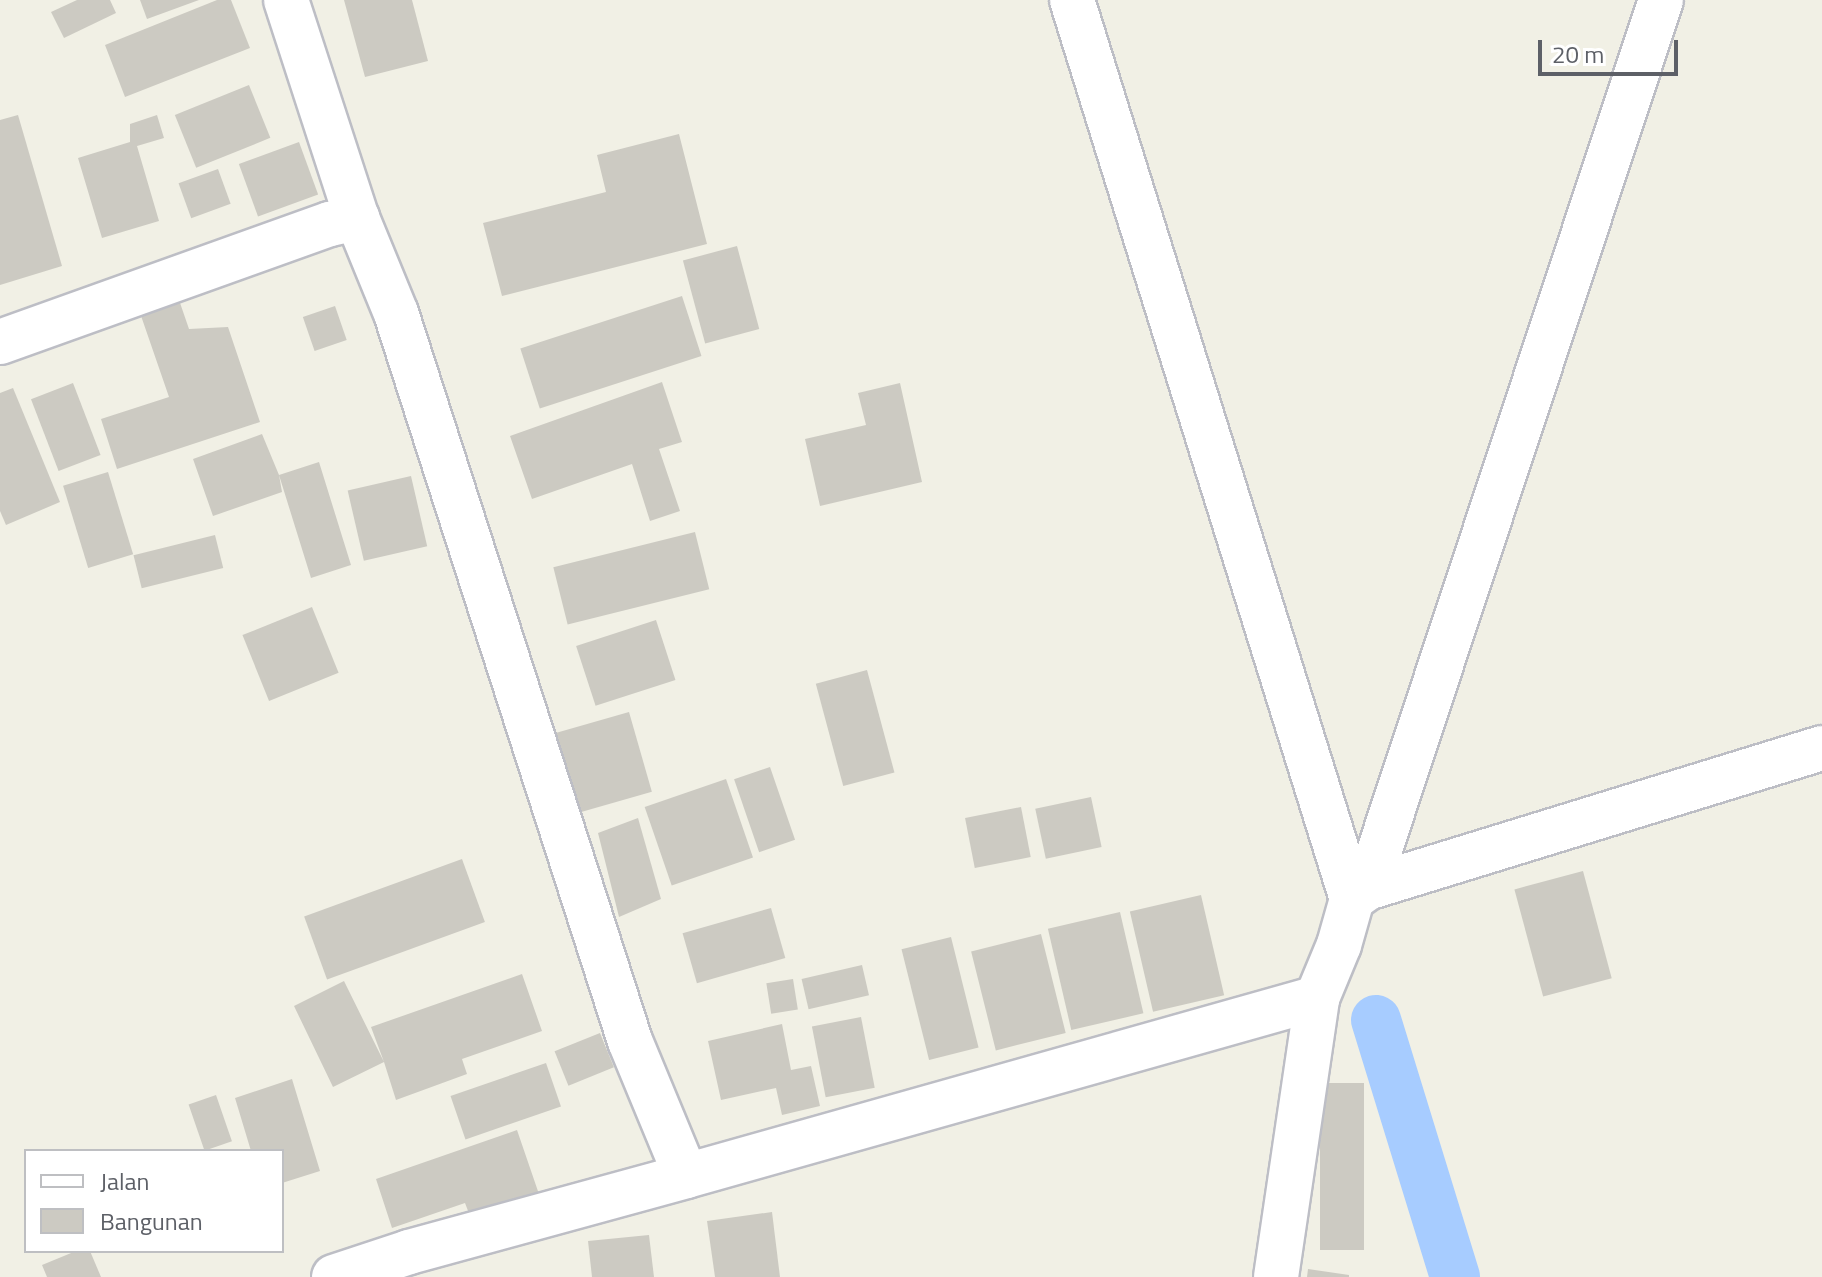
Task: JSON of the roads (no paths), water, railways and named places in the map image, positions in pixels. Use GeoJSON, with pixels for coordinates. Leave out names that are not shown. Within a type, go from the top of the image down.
{"type":"FeatureCollection","features":[{"type":"Feature","properties":{"kind":"street"},"geometry":{"type":"LineString","coordinates":[[286,0],[357,218],[396,313],[630,1041],[686,1176]]}},
{"type":"Feature","properties":{"kind":"street"},"geometry":{"type":"LineString","coordinates":[[1072,0],[1360,894]]}},
{"type":"Feature","properties":{"kind":"street"},"geometry":{"type":"LineString","coordinates":[[1276,1277],[1317,998],[1360,894],[1661,0]]}},
{"type":"Feature","properties":{"kind":"street"},"geometry":{"type":"LineString","coordinates":[[0,342],[330,224],[357,218]]}},
{"type":"Feature","properties":{"kind":"street"},"geometry":{"type":"LineString","coordinates":[[1360,894],[1822,748]]}},
{"type":"Feature","properties":{"kind":"street"},"geometry":{"type":"LineString","coordinates":[[334,1277],[409,1252],[1317,998]]}},
{"type":"Feature","properties":{"kind":"waterway"},"geometry":{"type":"LineString","coordinates":[[1376,1020],[1455,1277]]}}]}
